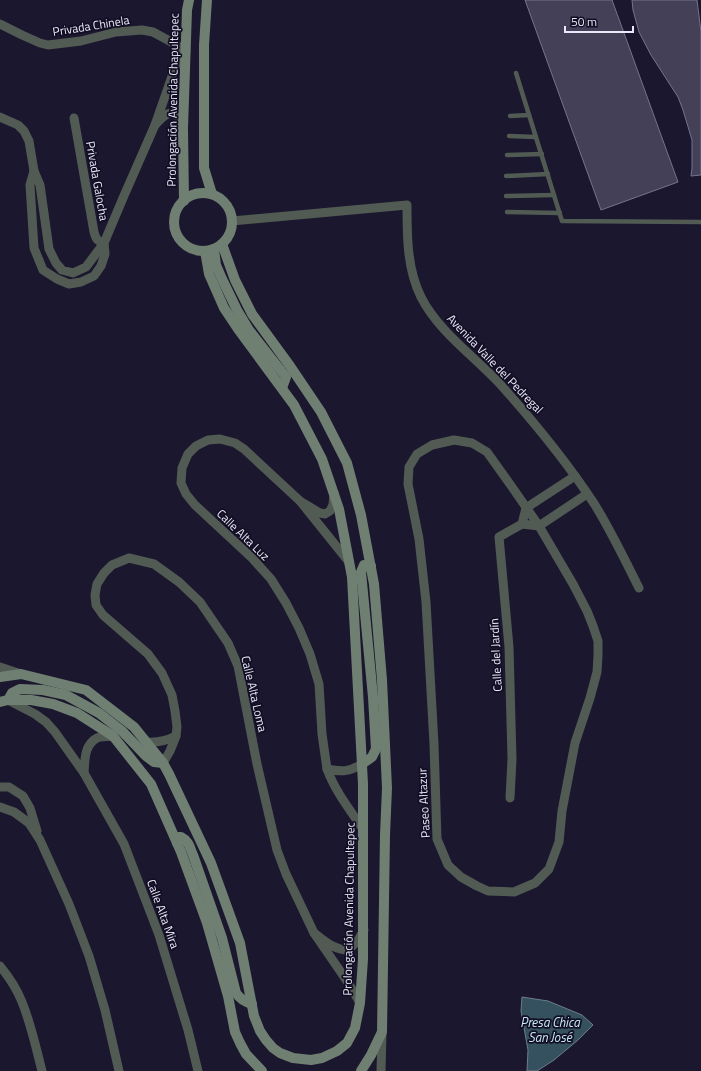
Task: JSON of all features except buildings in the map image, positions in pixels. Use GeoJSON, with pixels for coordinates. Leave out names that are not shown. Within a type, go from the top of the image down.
{"type":"FeatureCollection","features":[{"type":"Feature","properties":{"kind":"street","name":"Prolongación Avenida Chapultepec"},"geometry":{"type":"LineString","coordinates":[[184,201],[183,128],[187,10],[189,0]]}},
{"type":"Feature","properties":{"kind":"street"},"geometry":{"type":"LineString","coordinates":[[207,0],[204,44],[204,168],[212,194],[227,205],[231,213],[232,221],[228,238],[213,248],[235,280],[252,314],[321,412],[347,464],[361,515],[374,584],[382,680],[387,788],[381,1071]]}},
{"type":"Feature","properties":{"kind":"street","name":"Privada Chinela"},"geometry":{"type":"LineString","coordinates":[[0,24],[22,35],[48,45],[81,41],[116,32],[142,30],[153,32],[186,51]]}},
{"type":"Feature","properties":{"kind":"street"},"geometry":{"type":"LineString","coordinates":[[0,117],[18,125],[29,141],[34,171],[40,185],[49,249],[56,263],[62,270],[73,272],[86,268],[104,243],[122,198],[155,125],[176,65],[186,51]]}},
{"type":"Feature","properties":{"kind":"street"},"geometry":{"type":"LineString","coordinates":[[155,125],[168,113],[174,112],[177,114],[183,128]]}},
{"type":"Feature","properties":{"kind":"street","name":"Privada Galocha"},"geometry":{"type":"LineString","coordinates":[[74,118],[94,232],[97,240],[104,243]]}},
{"type":"Feature","properties":{"kind":"street"},"geometry":{"type":"LineString","coordinates":[[34,171],[30,185],[34,248],[43,270],[68,284],[81,282],[94,276],[101,266],[105,254],[104,243]]}},
{"type":"Feature","properties":{"kind":"street","name":"Prolongación Avenida Chapultepec"},"geometry":{"type":"LineString","coordinates":[[0,677],[21,674],[86,690],[134,727],[163,763],[211,863],[240,943],[254,1016],[260,1031],[273,1048],[280,1053],[293,1058],[311,1060],[322,1058],[343,1047],[355,1028],[360,1003],[364,930],[364,784],[352,577],[339,509],[322,459],[294,405],[224,308],[209,274],[213,248],[195,250],[186,245],[179,238],[175,228],[175,218],[178,209],[184,201],[192,195],[202,193],[212,194]]}},
{"type":"Feature","properties":{"kind":"street","name":"Avenida Valle del Pedregal"},"geometry":{"type":"LineString","coordinates":[[232,221],[407,206],[407,234],[410,262],[414,281],[421,298],[437,322],[498,382],[556,450],[594,505],[624,556],[639,588]]}},
{"type":"Feature","properties":{"kind":"street","name":"Calle Alta Luz"},"geometry":{"type":"LineString","coordinates":[[349,562],[300,502],[236,443],[220,439],[208,440],[196,446],[188,454],[182,468],[181,483],[186,494],[194,506],[252,558],[271,579],[299,628],[310,654],[319,684],[322,734],[327,769],[334,786],[363,829]]}},
{"type":"Feature","properties":{"kind":"street","name":"Paseo Altazur"},"geometry":{"type":"LineString","coordinates":[[454,440],[472,443],[487,452],[539,526],[573,584],[593,626],[598,641],[597,672],[575,743],[562,811],[559,842],[549,869],[535,883],[514,892],[488,891],[461,877],[448,864],[437,839],[434,744],[426,602],[419,539],[408,484],[409,467],[417,454],[432,445],[454,440]]}},
{"type":"Feature","properties":{"kind":"street"},"geometry":{"type":"LineString","coordinates":[[575,476],[526,508],[522,524],[539,526],[587,494]]}},
{"type":"Feature","properties":{"kind":"street","name":"Calle Alta Luz"},"geometry":{"type":"LineString","coordinates":[[300,502],[320,513],[325,514],[330,511],[333,505],[334,492]]}},
{"type":"Feature","properties":{"kind":"street","name":"Calle del Jardín"},"geometry":{"type":"LineString","coordinates":[[510,798],[512,759],[509,647],[499,537],[522,524]]}},
{"type":"Feature","properties":{"kind":"street","name":"Calle Alta Loma"},"geometry":{"type":"LineString","coordinates":[[163,763],[176,736],[176,722],[172,695],[162,674],[148,654],[103,615],[96,605],[95,595],[97,584],[104,573],[112,565],[128,558],[154,564],[178,582],[200,602],[228,643],[238,666],[257,764],[277,850],[286,874],[314,933],[349,984],[360,1003]]}},
{"type":"Feature","properties":{"kind":"street"},"geometry":{"type":"LineString","coordinates":[[327,769],[338,772],[355,768],[372,757],[376,749],[373,697],[361,572],[364,565],[371,566]]}},
{"type":"Feature","properties":{"kind":"street"},"geometry":{"type":"LineString","coordinates":[[0,667],[21,674]]}},
{"type":"Feature","properties":{"kind":"street"},"geometry":{"type":"LineString","coordinates":[[4,701],[12,693],[20,689],[43,690],[66,695],[99,713],[122,731],[146,756],[154,762],[163,763]]}},
{"type":"Feature","properties":{"kind":"street"},"geometry":{"type":"LineString","coordinates":[[4,701],[31,700],[53,704],[77,713],[113,736],[151,784],[177,843],[207,923],[228,996],[235,1032],[246,1054],[262,1071]]}},
{"type":"Feature","properties":{"kind":"street","name":"Calle Alta Mira"},"geometry":{"type":"LineString","coordinates":[[4,701],[35,714],[46,722],[55,732],[84,773],[124,844],[159,935],[188,1030],[198,1071]]}},
{"type":"Feature","properties":{"kind":"street"},"geometry":{"type":"LineString","coordinates":[[84,773],[85,755],[89,744],[98,738],[113,736]]}},
{"type":"Feature","properties":{"kind":"street"},"geometry":{"type":"LineString","coordinates":[[146,742],[155,743],[176,736]]}},
{"type":"Feature","properties":{"kind":"street"},"geometry":{"type":"LineString","coordinates":[[0,787],[9,787],[23,796],[30,808],[40,840],[69,904],[89,956],[105,1010],[119,1071]]}},
{"type":"Feature","properties":{"kind":"street"},"geometry":{"type":"LineString","coordinates":[[0,807],[14,812],[29,824],[40,840]]}},
{"type":"Feature","properties":{"kind":"street"},"geometry":{"type":"LineString","coordinates":[[177,843],[179,837],[188,842],[222,938],[236,993],[239,998],[252,1004]]}},
{"type":"Feature","properties":{"kind":"street","name":"Calle Alta Loma"},"geometry":{"type":"LineString","coordinates":[[314,933],[335,948],[348,950],[357,942],[364,930]]}},
{"type":"Feature","properties":{"kind":"street"},"geometry":{"type":"LineString","coordinates":[[0,966],[10,979],[22,1002],[32,1032],[42,1071]]}},
{"type":"Feature","properties":{"kind":"street"},"geometry":{"type":"LineString","coordinates":[[361,1071],[371,1055],[382,1032]]}},
{"type":"Feature","properties":{"kind":"lane"},"geometry":{"type":"LineString","coordinates":[[516,73],[562,221],[701,222]]}},
{"type":"Feature","properties":{"kind":"lane"},"geometry":{"type":"LineString","coordinates":[[510,116],[529,115]]}},
{"type":"Feature","properties":{"kind":"lane"},"geometry":{"type":"LineString","coordinates":[[509,136],[536,137]]}},
{"type":"Feature","properties":{"kind":"lane"},"geometry":{"type":"LineString","coordinates":[[507,155],[542,154]]}},
{"type":"Feature","properties":{"kind":"lane"},"geometry":{"type":"LineString","coordinates":[[506,176],[548,174]]}},
{"type":"Feature","properties":{"kind":"lane"},"geometry":{"type":"LineString","coordinates":[[506,196],[554,195]]}},
{"type":"Feature","properties":{"kind":"lane"},"geometry":{"type":"LineString","coordinates":[[507,212],[560,213]]}},
{"type":"Feature","properties":{"kind":"water","name":"Presa Chica San José"},"geometry":{"type":"Polygon","coordinates":[[[522,997],[548,1001],[582,1015],[593,1025],[554,1060],[537,1071],[527,1071],[528,1050],[521,1011],[522,997]]]}}]}
